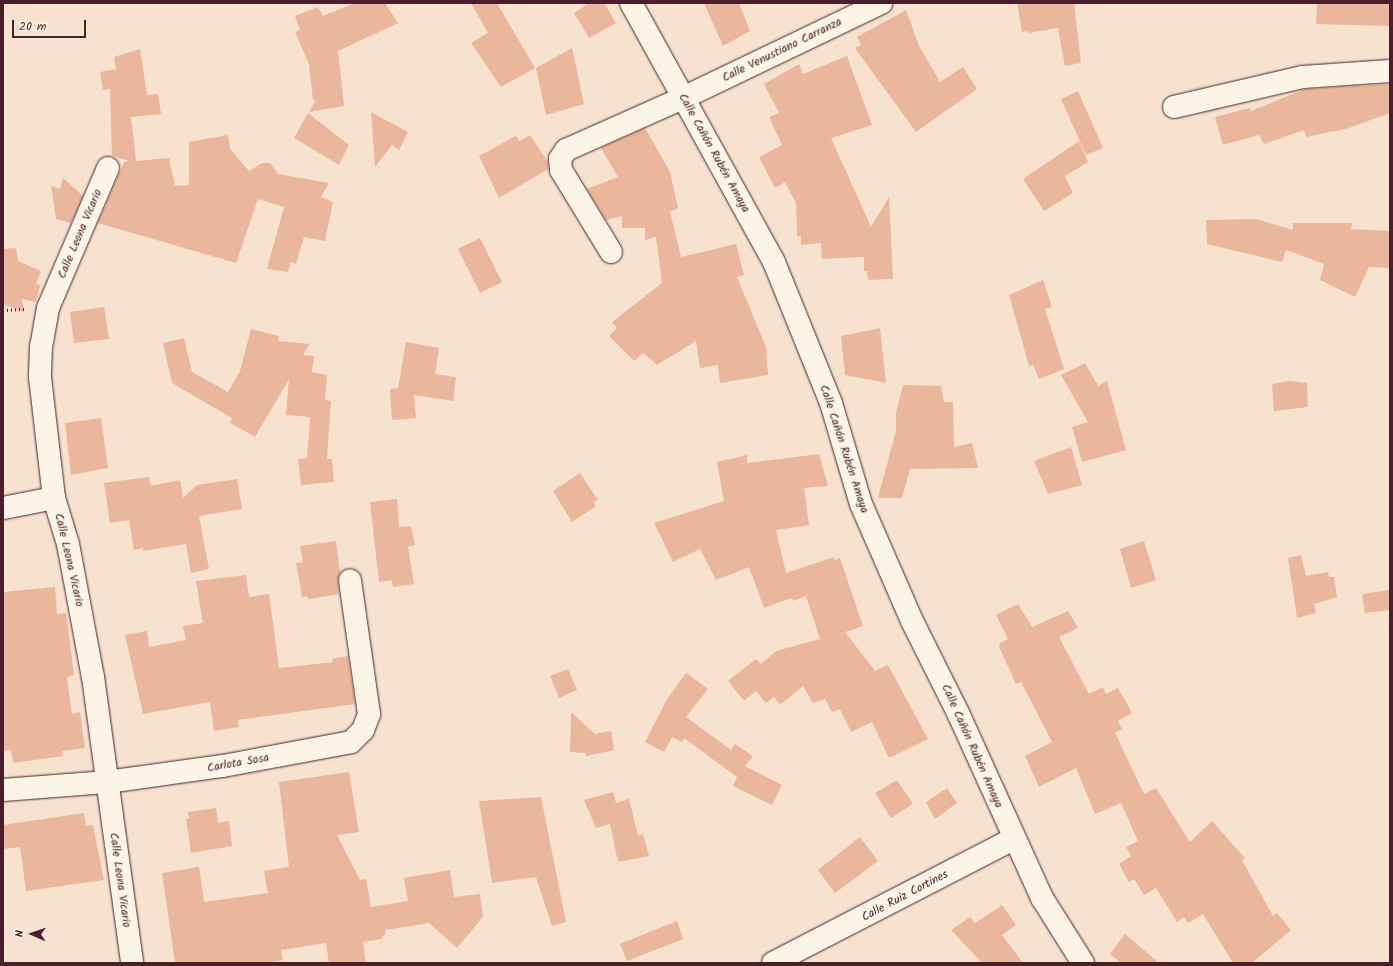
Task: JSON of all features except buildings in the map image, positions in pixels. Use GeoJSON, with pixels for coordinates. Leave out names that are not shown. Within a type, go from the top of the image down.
{"type":"FeatureCollection","features":[{"type":"Feature","properties":{"kind":"street","name":"Calle Cañón Rubén Amaya"},"geometry":{"type":"LineString","coordinates":[[630,3],[774,262],[831,403],[860,504],[912,621],[959,715],[1013,839],[1042,898],[1082,963]]}},
{"type":"Feature","properties":{"kind":"street","name":"Calle Venustiano Carranza"},"geometry":{"type":"LineString","coordinates":[[611,252],[561,170],[560,159],[566,150],[683,98],[881,3]]}},
{"type":"Feature","properties":{"kind":"street"},"geometry":{"type":"LineString","coordinates":[[1174,107],[1303,77],[1390,71]]}},
{"type":"Feature","properties":{"kind":"street","name":"Calle Leona Vicario"},"geometry":{"type":"LineString","coordinates":[[108,168],[44,323],[40,377],[54,498],[68,544],[93,677],[132,963]]}},
{"type":"Feature","properties":{"kind":"street"},"geometry":{"type":"LineString","coordinates":[[3,508],[54,498]]}},
{"type":"Feature","properties":{"kind":"street","name":"Carlota Sosa"},"geometry":{"type":"LineString","coordinates":[[3,790],[107,782],[224,766],[351,742],[363,730],[369,714],[350,580]]}},
{"type":"Feature","properties":{"kind":"street","name":"Calle Ruiz Cortines"},"geometry":{"type":"LineString","coordinates":[[773,963],[796,953],[1013,839]]}}]}
